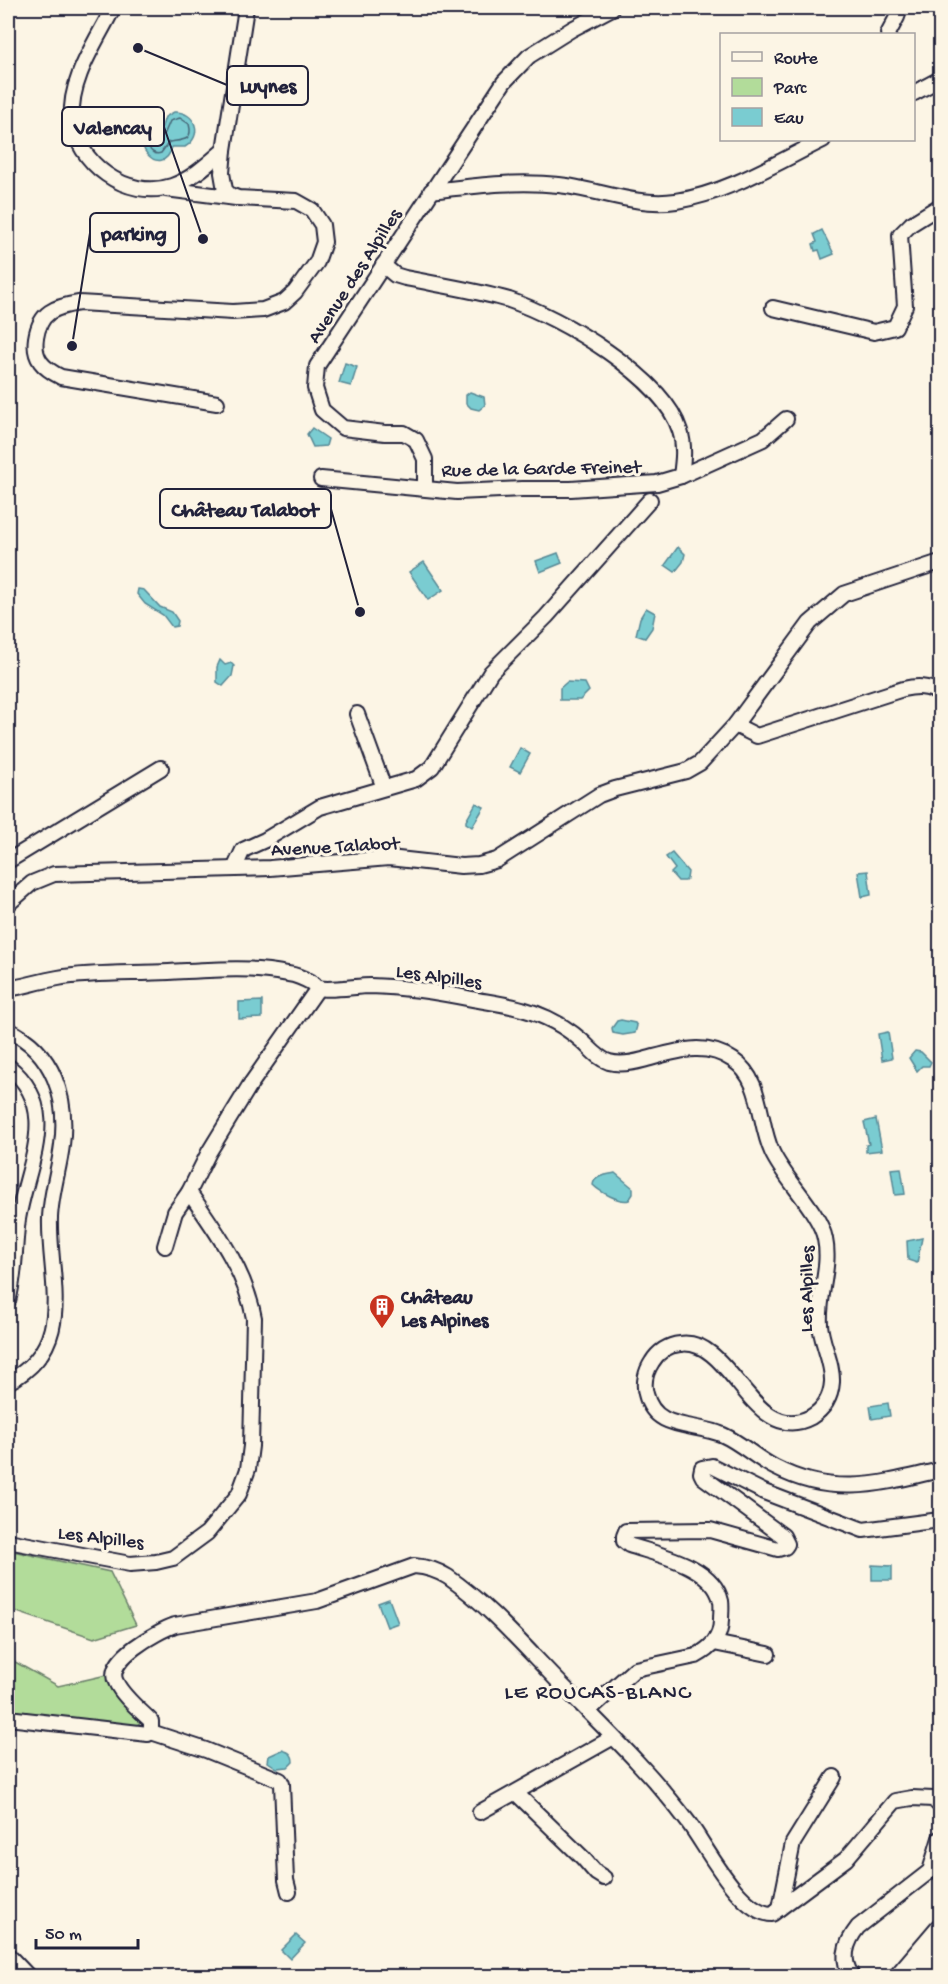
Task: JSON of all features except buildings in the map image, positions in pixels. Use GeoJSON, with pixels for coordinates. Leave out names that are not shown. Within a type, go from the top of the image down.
{"type":"FeatureCollection","features":[{"type":"Feature","properties":{"kind":"main road"},"geometry":{"type":"LineString","coordinates":[[900,1977],[940,1929]]}},
{"type":"Feature","properties":{"kind":"main road"},"geometry":{"type":"LineString","coordinates":[[919,1977],[940,1950]]}},
{"type":"Feature","properties":{"kind":"street"},"geometry":{"type":"LineString","coordinates":[[113,8],[79,76],[72,116],[75,134],[84,152],[103,174],[120,183],[144,188],[238,198],[296,201],[312,210],[322,225],[324,242],[317,262],[295,292],[284,302],[263,310],[232,312],[79,303],[56,309],[38,324],[36,343],[38,361],[48,371],[61,377],[217,403]]}},
{"type":"Feature","properties":{"kind":"street"},"geometry":{"type":"LineString","coordinates":[[238,198],[230,195],[222,183],[224,150],[246,8]]}},
{"type":"Feature","properties":{"kind":"street","name":"Avenue des Alpilles"},"geometry":{"type":"LineString","coordinates":[[425,488],[425,459],[416,440],[404,433],[343,428],[322,410],[315,388],[317,366],[504,82],[529,56],[572,29],[612,8]]}},
{"type":"Feature","properties":{"kind":"street"},"geometry":{"type":"LineString","coordinates":[[889,33],[900,8]]}},
{"type":"Feature","properties":{"kind":"street"},"geometry":{"type":"LineString","coordinates":[[915,92],[940,79]]}},
{"type":"Feature","properties":{"kind":"street"},"geometry":{"type":"LineString","coordinates":[[431,191],[498,183],[530,183],[560,185],[647,202],[673,201],[698,197],[751,177],[819,141]]}},
{"type":"Feature","properties":{"kind":"street"},"geometry":{"type":"LineString","coordinates":[[159,189],[172,186],[200,171],[224,150]]}},
{"type":"Feature","properties":{"kind":"street"},"geometry":{"type":"LineString","coordinates":[[773,308],[874,332],[895,327],[905,306],[900,235],[912,224],[940,206]]}},
{"type":"Feature","properties":{"kind":"street"},"geometry":{"type":"LineString","coordinates":[[383,266],[395,275],[405,278],[480,293],[526,307],[572,329],[622,362],[664,400],[674,415],[680,431],[684,454],[681,476]]}},
{"type":"Feature","properties":{"kind":"street","name":"Rue de la Garde Freinet"},"geometry":{"type":"LineString","coordinates":[[321,479],[457,492],[571,489],[657,483],[681,476],[763,440],[786,419]]}},
{"type":"Feature","properties":{"kind":"street","name":"Avenue Talabot"},"geometry":{"type":"LineString","coordinates":[[650,500],[546,617],[491,672],[432,767],[416,779],[320,807],[266,840],[243,850],[234,869],[389,858],[461,866],[479,865],[497,860],[599,795],[686,771],[700,763],[735,725],[810,623],[844,594],[940,562]]}},
{"type":"Feature","properties":{"kind":"street"},"geometry":{"type":"LineString","coordinates":[[735,725],[757,736],[903,689],[918,686],[931,688],[940,693]]}},
{"type":"Feature","properties":{"kind":"street"},"geometry":{"type":"LineString","coordinates":[[357,714],[384,788]]}},
{"type":"Feature","properties":{"kind":"street"},"geometry":{"type":"LineString","coordinates":[[8,861],[161,768]]}},
{"type":"Feature","properties":{"kind":"street"},"geometry":{"type":"LineString","coordinates":[[266,840],[260,857],[261,864],[270,868]]}},
{"type":"Feature","properties":{"kind":"street"},"geometry":{"type":"LineString","coordinates":[[8,904],[32,883],[54,874],[234,869]]}},
{"type":"Feature","properties":{"kind":"street"},"geometry":{"type":"LineString","coordinates":[[8,989],[58,978],[240,968],[293,974],[318,988],[250,1085],[209,1152],[189,1192],[175,1212],[165,1246]]}},
{"type":"Feature","properties":{"kind":"street","name":"Les Alpilles"},"geometry":{"type":"LineString","coordinates":[[318,988],[364,986],[413,988],[520,1008],[544,1016],[564,1028],[595,1054],[609,1062],[623,1064],[687,1048],[705,1048],[721,1052],[736,1061],[751,1080],[757,1096],[766,1138],[774,1158],[823,1228],[827,1257],[820,1305],[820,1328],[832,1376],[831,1392],[825,1406],[814,1415],[801,1421],[784,1421],[771,1416],[760,1407],[709,1351],[695,1344],[683,1343],[669,1346],[655,1356],[648,1368],[644,1383],[646,1398],[654,1412],[664,1420],[724,1435],[774,1467],[806,1480],[862,1487],[940,1470]]}},
{"type":"Feature","properties":{"kind":"street"},"geometry":{"type":"LineString","coordinates":[[8,1030],[31,1045],[46,1061],[63,1101],[62,1145],[51,1200],[50,1220],[56,1304],[54,1322],[50,1338],[32,1365],[8,1382]]}},
{"type":"Feature","properties":{"kind":"street"},"geometry":{"type":"LineString","coordinates":[[8,1066],[26,1083],[36,1103],[39,1127],[22,1196],[14,1277],[8,1300]]}},
{"type":"Feature","properties":{"kind":"street","name":"Les Alpilles"},"geometry":{"type":"LineString","coordinates":[[8,1541],[130,1564],[156,1562],[173,1558],[207,1533],[239,1494],[248,1469],[251,1446],[254,1318],[251,1299],[235,1261],[189,1192]]}},
{"type":"Feature","properties":{"kind":"street"},"geometry":{"type":"LineString","coordinates":[[588,1711],[635,1669],[696,1656],[714,1643],[721,1628],[721,1602],[718,1592],[709,1580],[699,1571],[629,1545],[624,1541],[626,1532],[632,1530],[710,1530],[778,1549],[787,1544],[783,1536],[703,1477],[702,1468],[712,1466],[764,1492],[863,1530],[940,1520]]}},
{"type":"Feature","properties":{"kind":"street"},"geometry":{"type":"LineString","coordinates":[[151,1732],[151,1721],[119,1688],[114,1671],[121,1658],[163,1629],[317,1601],[414,1566],[430,1568],[447,1577],[488,1610],[649,1776],[688,1822],[732,1889],[764,1913],[772,1914],[846,1859],[896,1801],[912,1798],[933,1799],[940,1806]]}},
{"type":"Feature","properties":{"kind":"street"},"geometry":{"type":"LineString","coordinates":[[714,1643],[768,1654]]}},
{"type":"Feature","properties":{"kind":"street"},"geometry":{"type":"LineString","coordinates":[[8,1718],[143,1734],[151,1732],[206,1750],[280,1780],[286,1880],[289,1892]]}},
{"type":"Feature","properties":{"kind":"street"},"geometry":{"type":"LineString","coordinates":[[480,1812],[516,1794],[612,1738]]}},
{"type":"Feature","properties":{"kind":"street"},"geometry":{"type":"LineString","coordinates":[[780,1908],[793,1843],[834,1777]]}},
{"type":"Feature","properties":{"kind":"street"},"geometry":{"type":"LineString","coordinates":[[516,1794],[584,1858],[596,1873],[604,1878]]}},
{"type":"Feature","properties":{"kind":"street"},"geometry":{"type":"LineString","coordinates":[[852,1977],[846,1966],[845,1949],[850,1937],[858,1927],[930,1871],[940,1838]]}},
{"type":"Feature","properties":{"kind":"street"},"geometry":{"type":"LineString","coordinates":[[8,1955],[28,1977]]}},
{"type":"Feature","properties":{"kind":"green space"},"geometry":{"type":"Polygon","coordinates":[[[8,1550],[110,1572],[136,1625],[94,1638],[8,1609],[8,1550]]]}},
{"type":"Feature","properties":{"kind":"green space"},"geometry":{"type":"Polygon","coordinates":[[[8,1658],[58,1686],[107,1675],[111,1690],[140,1722],[136,1728],[8,1712],[8,1658]]]}},
{"type":"Feature","properties":{"kind":"water"},"geometry":{"type":"Polygon","coordinates":[[[174,112],[182,113],[192,120],[196,131],[194,137],[185,147],[172,147],[167,157],[160,161],[153,159],[147,154],[144,140],[149,135],[160,132],[165,117],[174,112]]]}},
{"type":"Feature","properties":{"kind":"water"},"geometry":{"type":"Polygon","coordinates":[[[822,230],[834,254],[822,259],[819,250],[815,251],[813,244],[817,242],[814,234],[822,230]]]}},
{"type":"Feature","properties":{"kind":"water"},"geometry":{"type":"Polygon","coordinates":[[[345,363],[357,367],[351,386],[339,383],[345,363]]]}},
{"type":"Feature","properties":{"kind":"water"},"geometry":{"type":"Polygon","coordinates":[[[470,392],[484,397],[485,405],[479,410],[471,408],[466,403],[466,395],[470,392]]]}},
{"type":"Feature","properties":{"kind":"water"},"geometry":{"type":"Polygon","coordinates":[[[312,428],[328,439],[326,446],[313,447],[307,434],[312,428]]]}},
{"type":"Feature","properties":{"kind":"water"},"geometry":{"type":"Polygon","coordinates":[[[678,547],[685,554],[683,562],[675,572],[665,565],[678,547]]]}},
{"type":"Feature","properties":{"kind":"water"},"geometry":{"type":"Polygon","coordinates":[[[558,553],[562,563],[540,572],[536,561],[558,553]]]}},
{"type":"Feature","properties":{"kind":"water"},"geometry":{"type":"Polygon","coordinates":[[[424,562],[443,590],[428,600],[409,572],[424,562]]]}},
{"type":"Feature","properties":{"kind":"water"},"geometry":{"type":"Polygon","coordinates":[[[138,589],[144,590],[160,607],[172,612],[178,621],[177,626],[172,627],[163,615],[145,604],[137,594],[138,589]]]}},
{"type":"Feature","properties":{"kind":"water"},"geometry":{"type":"Polygon","coordinates":[[[646,608],[655,613],[652,628],[645,638],[636,635],[640,618],[646,608]]]}},
{"type":"Feature","properties":{"kind":"water"},"geometry":{"type":"Polygon","coordinates":[[[220,660],[225,665],[231,663],[234,666],[232,676],[223,686],[217,682],[217,667],[220,660]]]}},
{"type":"Feature","properties":{"kind":"water"},"geometry":{"type":"Polygon","coordinates":[[[567,682],[585,683],[589,691],[580,700],[560,700],[560,688],[567,682]]]}},
{"type":"Feature","properties":{"kind":"water"},"geometry":{"type":"Polygon","coordinates":[[[520,748],[530,754],[520,772],[510,767],[520,748]]]}},
{"type":"Feature","properties":{"kind":"water"},"geometry":{"type":"Polygon","coordinates":[[[476,803],[484,807],[472,827],[466,821],[476,803]]]}},
{"type":"Feature","properties":{"kind":"water"},"geometry":{"type":"Polygon","coordinates":[[[672,853],[688,872],[685,881],[678,881],[671,873],[675,869],[666,857],[672,853]]]}},
{"type":"Feature","properties":{"kind":"water"},"geometry":{"type":"Polygon","coordinates":[[[868,871],[871,895],[862,897],[858,872],[868,871]]]}},
{"type":"Feature","properties":{"kind":"water"},"geometry":{"type":"Polygon","coordinates":[[[262,1001],[262,1018],[239,1019],[239,1002],[262,1001]]]}},
{"type":"Feature","properties":{"kind":"water"},"geometry":{"type":"Polygon","coordinates":[[[617,1021],[635,1023],[637,1026],[635,1033],[623,1035],[613,1033],[612,1028],[617,1021]]]}},
{"type":"Feature","properties":{"kind":"water"},"geometry":{"type":"Polygon","coordinates":[[[888,1032],[892,1058],[882,1060],[878,1034],[888,1032]]]}},
{"type":"Feature","properties":{"kind":"water"},"geometry":{"type":"Polygon","coordinates":[[[915,1051],[921,1052],[931,1062],[929,1066],[922,1066],[917,1071],[909,1058],[915,1051]]]}},
{"type":"Feature","properties":{"kind":"water"},"geometry":{"type":"Polygon","coordinates":[[[876,1119],[882,1150],[866,1152],[866,1145],[869,1144],[864,1122],[876,1119]]]}},
{"type":"Feature","properties":{"kind":"water"},"geometry":{"type":"Polygon","coordinates":[[[901,1168],[905,1194],[895,1195],[891,1169],[901,1168]]]}},
{"type":"Feature","properties":{"kind":"water"},"geometry":{"type":"Polygon","coordinates":[[[615,1173],[633,1188],[633,1194],[629,1200],[625,1201],[610,1196],[593,1185],[598,1177],[615,1173]]]}},
{"type":"Feature","properties":{"kind":"water"},"geometry":{"type":"Polygon","coordinates":[[[922,1238],[917,1263],[908,1260],[907,1241],[922,1238]]]}},
{"type":"Feature","properties":{"kind":"water"},"geometry":{"type":"Polygon","coordinates":[[[888,1403],[890,1416],[872,1419],[870,1406],[888,1403]]]}},
{"type":"Feature","properties":{"kind":"water"},"geometry":{"type":"Polygon","coordinates":[[[872,1565],[892,1566],[892,1580],[872,1580],[872,1565]]]}},
{"type":"Feature","properties":{"kind":"water"},"geometry":{"type":"Polygon","coordinates":[[[389,1599],[398,1623],[387,1627],[378,1603],[389,1599]]]}},
{"type":"Feature","properties":{"kind":"water"},"geometry":{"type":"Polygon","coordinates":[[[282,1750],[290,1754],[293,1762],[288,1767],[277,1768],[268,1762],[269,1756],[282,1750]]]}},
{"type":"Feature","properties":{"kind":"water"},"geometry":{"type":"Polygon","coordinates":[[[296,1935],[305,1943],[290,1959],[281,1950],[296,1935]]]}},
{"type":"Feature","properties":{"kind":"place","name":"Luynes"},"geometry":{"type":"Point","coordinates":[138,48]}},
{"type":"Feature","properties":{"kind":"place","name":"Valencay"},"geometry":{"type":"Point","coordinates":[203,239]}},
{"type":"Feature","properties":{"kind":"place","name":"parking"},"geometry":{"type":"Point","coordinates":[72,346]}},
{"type":"Feature","properties":{"kind":"place","name":"Château Talabot"},"geometry":{"type":"Point","coordinates":[360,612]}},
{"type":"Feature","properties":{"kind":"place","name":"Château Les Alpines"},"geometry":{"type":"Point","coordinates":[382,1330]}},
{"type":"Feature","properties":{"kind":"district","name":"LE ROUCAS-BLANC"},"geometry":{"type":"Point","coordinates":[598,1690]}}]}
